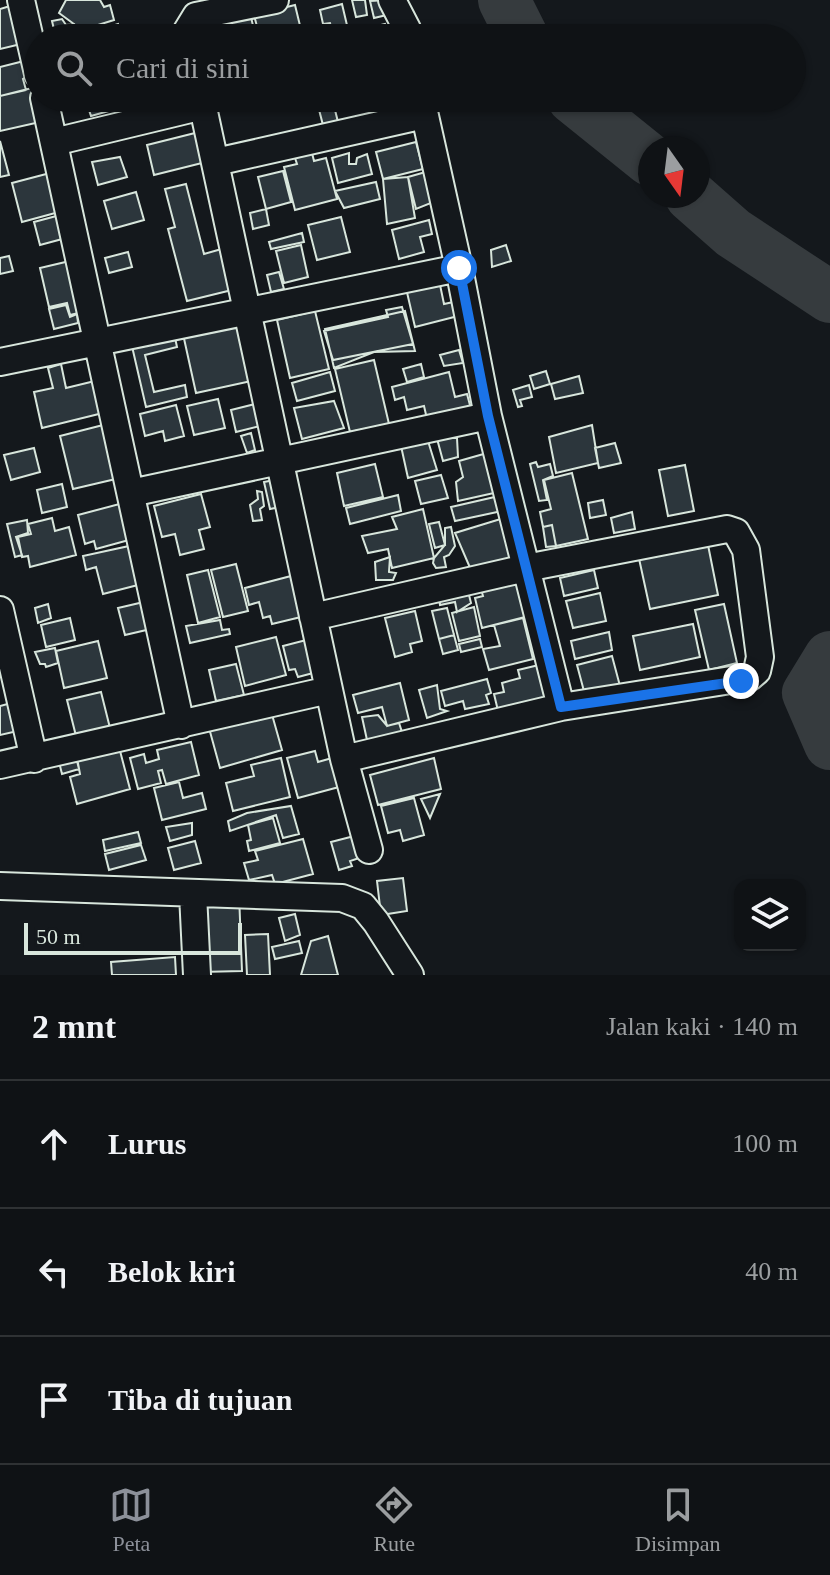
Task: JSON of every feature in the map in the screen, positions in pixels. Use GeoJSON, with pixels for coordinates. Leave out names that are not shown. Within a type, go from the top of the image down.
{"type":"FeatureCollection","features":[{"type":"Feature","properties":{"kind":"street"},"geometry":{"type":"LineString","coordinates":[[21,0],[27,24]]}},
{"type":"Feature","properties":{"kind":"street"},"geometry":{"type":"LineString","coordinates":[[191,24],[196,16],[275,0]]}},
{"type":"Feature","properties":{"kind":"street"},"geometry":{"type":"LineString","coordinates":[[392,0],[404,24]]}},
{"type":"Feature","properties":{"kind":"street"},"geometry":{"type":"LineString","coordinates":[[47,112],[181,725]]}},
{"type":"Feature","properties":{"kind":"street"},"geometry":{"type":"LineString","coordinates":[[54,142],[165,112]]}},
{"type":"Feature","properties":{"kind":"street"},"geometry":{"type":"LineString","coordinates":[[204,112],[344,759],[369,850]]}},
{"type":"Feature","properties":{"kind":"street"},"geometry":{"type":"LineString","coordinates":[[216,162],[400,112]]}},
{"type":"Feature","properties":{"kind":"street"},"geometry":{"type":"LineString","coordinates":[[423,112],[459,268],[488,416],[561,707]]}},
{"type":"Feature","properties":{"kind":"street"},"geometry":{"type":"LineString","coordinates":[[0,362],[459,268]]}},
{"type":"Feature","properties":{"kind":"street"},"geometry":{"type":"LineString","coordinates":[[131,493],[488,416]]}},
{"type":"Feature","properties":{"kind":"street"},"geometry":{"type":"LineString","coordinates":[[313,617],[526,568],[727,529],[736,532],[746,550],[760,657],[757,671],[750,677],[561,707],[344,759]]}},
{"type":"Feature","properties":{"kind":"street"},"geometry":{"type":"LineString","coordinates":[[0,610],[34,759]]}},
{"type":"Feature","properties":{"kind":"street"},"geometry":{"type":"LineString","coordinates":[[0,765],[329,690]]}},
{"type":"Feature","properties":{"kind":"street"},"geometry":{"type":"LineString","coordinates":[[0,886],[342,898],[363,906],[410,975]]}},
{"type":"Feature","properties":{"kind":"street"},"geometry":{"type":"LineString","coordinates":[[193,894],[197,975]]}},
{"type":"Feature","properties":{"kind":"building"},"geometry":{"type":"Polygon","coordinates":[[[66,0],[100,0],[104,7],[110,5],[114,20],[101,24],[74,24],[59,13],[66,0]]]}},
{"type":"Feature","properties":{"kind":"building"},"geometry":{"type":"Polygon","coordinates":[[[352,0],[365,0],[367,15],[356,17],[352,0]]]}},
{"type":"Feature","properties":{"kind":"building"},"geometry":{"type":"Polygon","coordinates":[[[387,0],[391,14],[374,18],[370,1],[387,0]]]}},
{"type":"Feature","properties":{"kind":"building"},"geometry":{"type":"Polygon","coordinates":[[[342,4],[347,24],[323,24],[320,10],[342,4]]]}},
{"type":"Feature","properties":{"kind":"building"},"geometry":{"type":"Polygon","coordinates":[[[295,5],[300,24],[256,24],[254,15],[295,5]]]}},
{"type":"Feature","properties":{"kind":"building"},"geometry":{"type":"Polygon","coordinates":[[[10,6],[21,44],[0,49],[0,9],[10,6]]]}},
{"type":"Feature","properties":{"kind":"building"},"geometry":{"type":"Polygon","coordinates":[[[250,13],[253,24],[226,24],[223,14],[250,13]]]}},
{"type":"Feature","properties":{"kind":"building"},"geometry":{"type":"Polygon","coordinates":[[[62,19],[65,24],[53,24],[52,21],[62,19]]]}},
{"type":"Feature","properties":{"kind":"building"},"geometry":{"type":"Polygon","coordinates":[[[24,61],[24,90],[0,96],[0,67],[24,61]]]}},
{"type":"Feature","properties":{"kind":"building"},"geometry":{"type":"Polygon","coordinates":[[[24,90],[24,112],[38,112],[40,122],[0,131],[0,96],[24,90]]]}},
{"type":"Feature","properties":{"kind":"building"},"geometry":{"type":"Polygon","coordinates":[[[320,112],[336,112],[339,126],[324,129],[320,112]]]}},
{"type":"Feature","properties":{"kind":"building"},"geometry":{"type":"Polygon","coordinates":[[[199,132],[206,162],[154,175],[147,145],[199,132]]]}},
{"type":"Feature","properties":{"kind":"building"},"geometry":{"type":"Polygon","coordinates":[[[0,141],[9,175],[0,177],[0,141]]]}},
{"type":"Feature","properties":{"kind":"building"},"geometry":{"type":"Polygon","coordinates":[[[416,142],[423,169],[383,179],[376,152],[416,142]]]}},
{"type":"Feature","properties":{"kind":"building"},"geometry":{"type":"Polygon","coordinates":[[[312,153],[314,161],[326,158],[337,199],[295,210],[284,167],[297,164],[295,158],[312,153]]]}},
{"type":"Feature","properties":{"kind":"building"},"geometry":{"type":"Polygon","coordinates":[[[349,153],[349,164],[356,164],[357,158],[367,154],[372,174],[338,183],[332,158],[349,153]]]}},
{"type":"Feature","properties":{"kind":"building"},"geometry":{"type":"Polygon","coordinates":[[[120,157],[127,177],[98,185],[92,162],[120,157]]]}},
{"type":"Feature","properties":{"kind":"building"},"geometry":{"type":"Polygon","coordinates":[[[283,171],[291,202],[266,209],[258,177],[283,171]]]}},
{"type":"Feature","properties":{"kind":"building"},"geometry":{"type":"Polygon","coordinates":[[[429,171],[436,201],[416,209],[408,177],[429,171]]]}},
{"type":"Feature","properties":{"kind":"building"},"geometry":{"type":"Polygon","coordinates":[[[50,173],[59,212],[22,222],[12,183],[50,173]]]}},
{"type":"Feature","properties":{"kind":"building"},"geometry":{"type":"Polygon","coordinates":[[[408,177],[415,218],[387,224],[383,179],[408,177]]]}},
{"type":"Feature","properties":{"kind":"building"},"geometry":{"type":"Polygon","coordinates":[[[376,182],[380,199],[344,208],[335,191],[376,182]]]}},
{"type":"Feature","properties":{"kind":"building"},"geometry":{"type":"Polygon","coordinates":[[[186,184],[204,254],[225,248],[236,289],[187,301],[168,229],[175,227],[165,189],[186,184]]]}},
{"type":"Feature","properties":{"kind":"building"},"geometry":{"type":"Polygon","coordinates":[[[136,192],[144,220],[112,229],[104,201],[136,192]]]}},
{"type":"Feature","properties":{"kind":"building"},"geometry":{"type":"Polygon","coordinates":[[[266,209],[269,225],[253,229],[250,213],[266,209]]]}},
{"type":"Feature","properties":{"kind":"building"},"geometry":{"type":"Polygon","coordinates":[[[60,215],[66,238],[40,245],[34,222],[60,215]]]}},
{"type":"Feature","properties":{"kind":"building"},"geometry":{"type":"Polygon","coordinates":[[[341,217],[350,252],[317,260],[308,225],[341,217]]]}},
{"type":"Feature","properties":{"kind":"building"},"geometry":{"type":"Polygon","coordinates":[[[429,220],[432,234],[420,237],[424,252],[399,259],[392,230],[429,220]]]}},
{"type":"Feature","properties":{"kind":"building"},"geometry":{"type":"Polygon","coordinates":[[[302,233],[304,242],[271,249],[269,242],[302,233]]]}},
{"type":"Feature","properties":{"kind":"building"},"geometry":{"type":"Polygon","coordinates":[[[301,245],[308,277],[284,283],[276,251],[301,245]]]}},
{"type":"Feature","properties":{"kind":"building"},"geometry":{"type":"Polygon","coordinates":[[[506,245],[511,261],[492,267],[491,250],[506,245]]]}},
{"type":"Feature","properties":{"kind":"building"},"geometry":{"type":"Polygon","coordinates":[[[128,252],[132,267],[109,273],[105,258],[128,252]]]}},
{"type":"Feature","properties":{"kind":"building"},"geometry":{"type":"Polygon","coordinates":[[[9,256],[13,271],[0,274],[0,258],[9,256]]]}},
{"type":"Feature","properties":{"kind":"building"},"geometry":{"type":"Polygon","coordinates":[[[74,260],[87,311],[70,315],[67,303],[49,307],[40,268],[74,260]]]}},
{"type":"Feature","properties":{"kind":"building"},"geometry":{"type":"Polygon","coordinates":[[[279,272],[284,289],[271,292],[267,275],[279,272]]]}},
{"type":"Feature","properties":{"kind":"building"},"geometry":{"type":"Polygon","coordinates":[[[439,280],[444,304],[458,301],[462,315],[415,327],[406,288],[439,280]]]}},
{"type":"Feature","properties":{"kind":"building"},"geometry":{"type":"Polygon","coordinates":[[[66,305],[70,317],[77,314],[78,323],[54,329],[49,309],[66,305]]]}},
{"type":"Feature","properties":{"kind":"building"},"geometry":{"type":"Polygon","coordinates":[[[402,307],[413,344],[333,360],[324,331],[388,317],[386,310],[402,307]]]}},
{"type":"Feature","properties":{"kind":"building"},"geometry":{"type":"Polygon","coordinates":[[[315,311],[329,369],[290,378],[277,320],[315,311]]]}},
{"type":"Feature","properties":{"kind":"building"},"geometry":{"type":"Polygon","coordinates":[[[405,311],[415,351],[374,352],[334,368],[325,329],[405,311]]]}},
{"type":"Feature","properties":{"kind":"building"},"geometry":{"type":"Polygon","coordinates":[[[243,321],[256,380],[196,393],[183,334],[243,321]]]}},
{"type":"Feature","properties":{"kind":"building"},"geometry":{"type":"Polygon","coordinates":[[[174,333],[177,347],[145,355],[154,392],[185,385],[187,397],[146,407],[131,342],[174,333]]]}},
{"type":"Feature","properties":{"kind":"building"},"geometry":{"type":"Polygon","coordinates":[[[459,350],[463,363],[444,366],[440,355],[459,350]]]}},
{"type":"Feature","properties":{"kind":"building"},"geometry":{"type":"Polygon","coordinates":[[[374,360],[389,424],[350,432],[335,369],[374,360]]]}},
{"type":"Feature","properties":{"kind":"building"},"geometry":{"type":"Polygon","coordinates":[[[61,364],[66,388],[99,380],[107,412],[42,428],[34,392],[53,388],[48,368],[61,364]]]}},
{"type":"Feature","properties":{"kind":"building"},"geometry":{"type":"Polygon","coordinates":[[[421,364],[424,377],[407,382],[403,369],[421,364]]]}},
{"type":"Feature","properties":{"kind":"building"},"geometry":{"type":"Polygon","coordinates":[[[546,371],[550,384],[534,389],[530,376],[546,371]]]}},
{"type":"Feature","properties":{"kind":"building"},"geometry":{"type":"Polygon","coordinates":[[[330,372],[335,391],[297,401],[292,383],[330,372]]]}},
{"type":"Feature","properties":{"kind":"building"},"geometry":{"type":"Polygon","coordinates":[[[449,372],[455,397],[467,394],[471,409],[427,419],[424,406],[407,410],[404,397],[395,400],[392,387],[449,372]]]}},
{"type":"Feature","properties":{"kind":"building"},"geometry":{"type":"Polygon","coordinates":[[[579,376],[583,393],[555,399],[551,384],[579,376]]]}},
{"type":"Feature","properties":{"kind":"building"},"geometry":{"type":"Polygon","coordinates":[[[529,385],[532,397],[520,400],[522,406],[518,407],[513,390],[529,385]]]}},
{"type":"Feature","properties":{"kind":"building"},"geometry":{"type":"Polygon","coordinates":[[[218,399],[225,428],[194,435],[187,406],[218,399]]]}},
{"type":"Feature","properties":{"kind":"building"},"geometry":{"type":"Polygon","coordinates":[[[334,401],[344,428],[302,439],[294,408],[334,401]]]}},
{"type":"Feature","properties":{"kind":"building"},"geometry":{"type":"Polygon","coordinates":[[[255,404],[260,426],[236,432],[231,410],[255,404]]]}},
{"type":"Feature","properties":{"kind":"building"},"geometry":{"type":"Polygon","coordinates":[[[176,405],[184,436],[165,441],[163,431],[145,436],[140,414],[176,405]]]}},
{"type":"Feature","properties":{"kind":"building"},"geometry":{"type":"Polygon","coordinates":[[[107,424],[120,478],[73,489],[60,436],[107,424]]]}},
{"type":"Feature","properties":{"kind":"building"},"geometry":{"type":"Polygon","coordinates":[[[592,425],[598,463],[556,473],[549,437],[592,425]]]}},
{"type":"Feature","properties":{"kind":"building"},"geometry":{"type":"Polygon","coordinates":[[[450,431],[452,438],[457,438],[458,457],[443,461],[436,435],[450,431]]]}},
{"type":"Feature","properties":{"kind":"building"},"geometry":{"type":"Polygon","coordinates":[[[251,433],[255,450],[247,453],[241,436],[251,433]]]}},
{"type":"Feature","properties":{"kind":"building"},"geometry":{"type":"Polygon","coordinates":[[[428,441],[437,470],[408,478],[401,446],[428,441]]]}},
{"type":"Feature","properties":{"kind":"building"},"geometry":{"type":"Polygon","coordinates":[[[615,443],[621,463],[599,468],[595,448],[615,443]]]}},
{"type":"Feature","properties":{"kind":"building"},"geometry":{"type":"Polygon","coordinates":[[[34,448],[40,472],[11,480],[4,455],[34,448]]]}},
{"type":"Feature","properties":{"kind":"building"},"geometry":{"type":"Polygon","coordinates":[[[494,451],[503,491],[458,501],[456,482],[463,477],[459,461],[494,451]]]}},
{"type":"Feature","properties":{"kind":"building"},"geometry":{"type":"Polygon","coordinates":[[[536,462],[538,467],[550,464],[553,476],[543,480],[547,500],[539,501],[530,464],[536,462]]]}},
{"type":"Feature","properties":{"kind":"building"},"geometry":{"type":"Polygon","coordinates":[[[375,464],[383,497],[344,506],[337,473],[375,464]]]}},
{"type":"Feature","properties":{"kind":"building"},"geometry":{"type":"Polygon","coordinates":[[[685,465],[694,511],[668,516],[659,470],[685,465]]]}},
{"type":"Feature","properties":{"kind":"building"},"geometry":{"type":"Polygon","coordinates":[[[572,473],[588,539],[556,546],[552,525],[543,527],[540,512],[551,509],[544,480],[572,473]]]}},
{"type":"Feature","properties":{"kind":"building"},"geometry":{"type":"Polygon","coordinates":[[[441,475],[448,498],[421,504],[415,481],[441,475]]]}},
{"type":"Feature","properties":{"kind":"building"},"geometry":{"type":"Polygon","coordinates":[[[279,479],[285,506],[270,509],[264,482],[279,479]]]}},
{"type":"Feature","properties":{"kind":"building"},"geometry":{"type":"Polygon","coordinates":[[[62,484],[67,507],[42,513],[37,490],[62,484]]]}},
{"type":"Feature","properties":{"kind":"building"},"geometry":{"type":"Polygon","coordinates":[[[257,491],[262,492],[264,506],[260,509],[262,520],[253,521],[250,505],[258,499],[257,491]]]}},
{"type":"Feature","properties":{"kind":"building"},"geometry":{"type":"Polygon","coordinates":[[[201,494],[210,527],[199,530],[204,549],[180,555],[175,534],[162,537],[154,506],[201,494]]]}},
{"type":"Feature","properties":{"kind":"building"},"geometry":{"type":"Polygon","coordinates":[[[398,495],[401,511],[350,524],[346,508],[398,495]]]}},
{"type":"Feature","properties":{"kind":"building"},"geometry":{"type":"Polygon","coordinates":[[[499,496],[502,511],[455,521],[451,507],[499,496]]]}},
{"type":"Feature","properties":{"kind":"building"},"geometry":{"type":"Polygon","coordinates":[[[603,500],[606,515],[590,518],[588,503],[603,500]]]}},
{"type":"Feature","properties":{"kind":"building"},"geometry":{"type":"Polygon","coordinates":[[[127,502],[129,540],[96,549],[94,541],[85,544],[78,515],[127,502]]]}},
{"type":"Feature","properties":{"kind":"building"},"geometry":{"type":"Polygon","coordinates":[[[423,509],[434,558],[392,568],[388,549],[368,553],[362,536],[397,529],[392,517],[423,509]]]}},
{"type":"Feature","properties":{"kind":"building"},"geometry":{"type":"Polygon","coordinates":[[[632,512],[635,529],[614,533],[611,518],[632,512]]]}},
{"type":"Feature","properties":{"kind":"building"},"geometry":{"type":"Polygon","coordinates":[[[507,517],[518,559],[471,570],[455,533],[507,517]]]}},
{"type":"Feature","properties":{"kind":"building"},"geometry":{"type":"Polygon","coordinates":[[[52,518],[55,531],[69,527],[76,555],[30,567],[28,556],[22,557],[18,537],[31,534],[28,524],[52,518]]]}},
{"type":"Feature","properties":{"kind":"building"},"geometry":{"type":"Polygon","coordinates":[[[27,520],[28,533],[16,537],[22,555],[15,557],[7,524],[27,520]]]}},
{"type":"Feature","properties":{"kind":"building"},"geometry":{"type":"Polygon","coordinates":[[[439,522],[445,545],[435,548],[429,524],[439,522]]]}},
{"type":"Feature","properties":{"kind":"building"},"geometry":{"type":"Polygon","coordinates":[[[552,525],[556,546],[546,547],[543,527],[552,525]]]}},
{"type":"Feature","properties":{"kind":"building"},"geometry":{"type":"Polygon","coordinates":[[[451,527],[455,546],[444,557],[446,567],[436,568],[434,558],[445,545],[445,528],[451,527]]]}},
{"type":"Feature","properties":{"kind":"building"},"geometry":{"type":"Polygon","coordinates":[[[707,540],[718,595],[650,609],[638,554],[707,540]]]}},
{"type":"Feature","properties":{"kind":"building"},"geometry":{"type":"Polygon","coordinates":[[[129,546],[138,585],[103,594],[96,567],[86,570],[83,556],[129,546]]]}},
{"type":"Feature","properties":{"kind":"building"},"geometry":{"type":"Polygon","coordinates":[[[390,557],[389,572],[396,573],[393,580],[376,580],[375,562],[390,557]]]}},
{"type":"Feature","properties":{"kind":"building"},"geometry":{"type":"Polygon","coordinates":[[[236,564],[248,611],[223,617],[211,570],[236,564]]]}},
{"type":"Feature","properties":{"kind":"building"},"geometry":{"type":"Polygon","coordinates":[[[521,569],[533,615],[482,628],[475,598],[483,596],[478,579],[521,569]]]}},
{"type":"Feature","properties":{"kind":"building"},"geometry":{"type":"Polygon","coordinates":[[[208,570],[220,617],[198,623],[187,575],[208,570]]]}},
{"type":"Feature","properties":{"kind":"building"},"geometry":{"type":"Polygon","coordinates":[[[594,570],[598,588],[564,596],[560,578],[594,570]]]}},
{"type":"Feature","properties":{"kind":"building"},"geometry":{"type":"Polygon","coordinates":[[[291,576],[301,617],[272,624],[270,616],[263,618],[259,602],[249,605],[245,588],[291,576]]]}},
{"type":"Feature","properties":{"kind":"building"},"geometry":{"type":"Polygon","coordinates":[[[467,587],[471,603],[457,612],[455,602],[440,605],[439,599],[467,587]]]}},
{"type":"Feature","properties":{"kind":"building"},"geometry":{"type":"Polygon","coordinates":[[[600,593],[606,621],[573,628],[566,601],[600,593]]]}},
{"type":"Feature","properties":{"kind":"building"},"geometry":{"type":"Polygon","coordinates":[[[148,601],[155,628],[125,635],[118,608],[148,601]]]}},
{"type":"Feature","properties":{"kind":"building"},"geometry":{"type":"Polygon","coordinates":[[[48,604],[51,618],[38,623],[35,608],[48,604]]]}},
{"type":"Feature","properties":{"kind":"building"},"geometry":{"type":"Polygon","coordinates":[[[724,604],[737,663],[709,670],[695,610],[724,604]]]}},
{"type":"Feature","properties":{"kind":"building"},"geometry":{"type":"Polygon","coordinates":[[[474,607],[480,636],[459,641],[452,613],[474,607]]]}},
{"type":"Feature","properties":{"kind":"building"},"geometry":{"type":"Polygon","coordinates":[[[447,608],[454,635],[439,639],[432,611],[447,608]]]}},
{"type":"Feature","properties":{"kind":"building"},"geometry":{"type":"Polygon","coordinates":[[[415,611],[422,641],[410,644],[412,652],[395,657],[385,618],[415,611]]]}},
{"type":"Feature","properties":{"kind":"building"},"geometry":{"type":"Polygon","coordinates":[[[70,618],[75,640],[46,647],[41,625],[70,618]]]}},
{"type":"Feature","properties":{"kind":"building"},"geometry":{"type":"Polygon","coordinates":[[[523,618],[533,659],[489,670],[483,649],[500,646],[494,625],[523,618]]]}},
{"type":"Feature","properties":{"kind":"building"},"geometry":{"type":"Polygon","coordinates":[[[220,620],[222,630],[229,629],[230,634],[190,643],[186,626],[220,620]]]}},
{"type":"Feature","properties":{"kind":"building"},"geometry":{"type":"Polygon","coordinates":[[[693,624],[700,657],[640,670],[633,636],[693,624]]]}},
{"type":"Feature","properties":{"kind":"building"},"geometry":{"type":"Polygon","coordinates":[[[609,632],[612,650],[575,659],[571,641],[609,632]]]}},
{"type":"Feature","properties":{"kind":"building"},"geometry":{"type":"Polygon","coordinates":[[[454,635],[458,650],[443,654],[439,639],[454,635]]]}},
{"type":"Feature","properties":{"kind":"building"},"geometry":{"type":"Polygon","coordinates":[[[276,637],[286,675],[245,686],[236,647],[276,637]]]}},
{"type":"Feature","properties":{"kind":"building"},"geometry":{"type":"Polygon","coordinates":[[[314,638],[317,672],[298,677],[295,669],[289,670],[283,646],[314,638]]]}},
{"type":"Feature","properties":{"kind":"building"},"geometry":{"type":"Polygon","coordinates":[[[480,639],[482,647],[461,652],[459,644],[480,639]]]}},
{"type":"Feature","properties":{"kind":"building"},"geometry":{"type":"Polygon","coordinates":[[[98,641],[107,678],[64,688],[56,651],[98,641]]]}},
{"type":"Feature","properties":{"kind":"building"},"geometry":{"type":"Polygon","coordinates":[[[55,648],[58,663],[46,667],[40,664],[35,652],[55,648]]]}},
{"type":"Feature","properties":{"kind":"building"},"geometry":{"type":"Polygon","coordinates":[[[612,656],[620,686],[585,695],[577,665],[612,656]]]}},
{"type":"Feature","properties":{"kind":"building"},"geometry":{"type":"Polygon","coordinates":[[[236,664],[244,695],[216,701],[209,670],[236,664]]]}},
{"type":"Feature","properties":{"kind":"building"},"geometry":{"type":"Polygon","coordinates":[[[543,664],[552,701],[499,715],[494,694],[504,692],[502,683],[520,678],[518,670],[543,664]]]}},
{"type":"Feature","properties":{"kind":"building"},"geometry":{"type":"Polygon","coordinates":[[[487,679],[491,693],[486,695],[489,704],[465,709],[463,701],[445,706],[441,691],[487,679]]]}},
{"type":"Feature","properties":{"kind":"building"},"geometry":{"type":"Polygon","coordinates":[[[400,683],[409,720],[387,726],[382,707],[358,713],[353,695],[400,683]]]}},
{"type":"Feature","properties":{"kind":"building"},"geometry":{"type":"Polygon","coordinates":[[[437,685],[440,709],[447,711],[427,718],[419,690],[437,685]]]}},
{"type":"Feature","properties":{"kind":"building"},"geometry":{"type":"Polygon","coordinates":[[[101,692],[110,728],[76,736],[67,700],[101,692]]]}},
{"type":"Feature","properties":{"kind":"building"},"geometry":{"type":"Polygon","coordinates":[[[15,702],[22,730],[0,735],[0,706],[15,702]]]}},
{"type":"Feature","properties":{"kind":"building"},"geometry":{"type":"Polygon","coordinates":[[[271,711],[282,750],[220,768],[209,728],[271,711]]]}},
{"type":"Feature","properties":{"kind":"building"},"geometry":{"type":"Polygon","coordinates":[[[378,715],[387,726],[399,723],[402,732],[367,740],[362,717],[378,715]]]}},
{"type":"Feature","properties":{"kind":"building"},"geometry":{"type":"Polygon","coordinates":[[[191,742],[199,775],[166,784],[162,770],[158,771],[161,783],[138,789],[130,758],[144,754],[146,763],[159,759],[157,750],[191,742]]]}},
{"type":"Feature","properties":{"kind":"building"},"geometry":{"type":"Polygon","coordinates":[[[119,747],[130,789],[77,804],[70,777],[80,774],[77,758],[119,747]]]}},
{"type":"Feature","properties":{"kind":"building"},"geometry":{"type":"Polygon","coordinates":[[[315,751],[318,762],[332,758],[339,787],[298,798],[287,758],[315,751]]]}},
{"type":"Feature","properties":{"kind":"building"},"geometry":{"type":"Polygon","coordinates":[[[75,753],[79,769],[62,774],[58,758],[75,753]]]}},
{"type":"Feature","properties":{"kind":"building"},"geometry":{"type":"Polygon","coordinates":[[[281,758],[290,797],[233,811],[226,783],[254,776],[251,765],[281,758]]]}},
{"type":"Feature","properties":{"kind":"building"},"geometry":{"type":"Polygon","coordinates":[[[434,758],[441,789],[378,805],[370,775],[434,758]]]}},
{"type":"Feature","properties":{"kind":"building"},"geometry":{"type":"Polygon","coordinates":[[[179,782],[183,798],[202,793],[206,809],[162,820],[154,788],[179,782]]]}},
{"type":"Feature","properties":{"kind":"building"},"geometry":{"type":"Polygon","coordinates":[[[440,794],[430,818],[421,799],[440,794]]]}},
{"type":"Feature","properties":{"kind":"building"},"geometry":{"type":"Polygon","coordinates":[[[414,798],[424,835],[403,841],[400,830],[388,833],[381,806],[414,798]]]}},
{"type":"Feature","properties":{"kind":"building"},"geometry":{"type":"Polygon","coordinates":[[[291,806],[299,834],[283,838],[276,815],[230,831],[228,821],[247,813],[291,806]]]}},
{"type":"Feature","properties":{"kind":"building"},"geometry":{"type":"Polygon","coordinates":[[[273,818],[280,843],[249,851],[247,841],[251,840],[248,825],[273,818]]]}},
{"type":"Feature","properties":{"kind":"building"},"geometry":{"type":"Polygon","coordinates":[[[192,823],[192,835],[170,841],[166,827],[192,823]]]}},
{"type":"Feature","properties":{"kind":"building"},"geometry":{"type":"Polygon","coordinates":[[[138,832],[141,843],[105,851],[103,840],[138,832]]]}},
{"type":"Feature","properties":{"kind":"building"},"geometry":{"type":"Polygon","coordinates":[[[362,834],[368,855],[350,861],[352,866],[339,870],[331,842],[362,834]]]}},
{"type":"Feature","properties":{"kind":"building"},"geometry":{"type":"Polygon","coordinates":[[[303,839],[313,874],[275,884],[272,875],[249,880],[244,863],[258,860],[255,851],[303,839]]]}},
{"type":"Feature","properties":{"kind":"building"},"geometry":{"type":"Polygon","coordinates":[[[195,841],[201,863],[174,870],[168,848],[195,841]]]}},
{"type":"Feature","properties":{"kind":"building"},"geometry":{"type":"Polygon","coordinates":[[[141,845],[146,860],[109,870],[105,854],[141,845]]]}},
{"type":"Feature","properties":{"kind":"building"},"geometry":{"type":"Polygon","coordinates":[[[403,878],[407,911],[381,915],[377,881],[403,878]]]}},
{"type":"Feature","properties":{"kind":"building"},"geometry":{"type":"Polygon","coordinates":[[[239,894],[242,971],[200,972],[198,896],[239,894]]]}},
{"type":"Feature","properties":{"kind":"building"},"geometry":{"type":"Polygon","coordinates":[[[295,914],[300,935],[285,941],[279,918],[295,914]]]}},
{"type":"Feature","properties":{"kind":"building"},"geometry":{"type":"Polygon","coordinates":[[[268,934],[270,975],[247,975],[245,935],[268,934]]]}},
{"type":"Feature","properties":{"kind":"building"},"geometry":{"type":"Polygon","coordinates":[[[328,936],[338,975],[301,975],[311,941],[328,936]]]}},
{"type":"Feature","properties":{"kind":"building"},"geometry":{"type":"Polygon","coordinates":[[[299,941],[302,953],[275,959],[272,947],[299,941]]]}},
{"type":"Feature","properties":{"kind":"building"},"geometry":{"type":"Polygon","coordinates":[[[175,957],[176,975],[112,975],[111,962],[175,957]]]}},
{"type":"Feature","properties":{"kind":"waterway"},"geometry":{"type":"LineString","coordinates":[[504,0],[516,24]]}},
{"type":"Feature","properties":{"kind":"waterway"},"geometry":{"type":"LineString","coordinates":[[590,112],[638,150]]}},
{"type":"Feature","properties":{"kind":"waterway"},"geometry":{"type":"LineString","coordinates":[[705,208],[733,233],[830,297]]}},
{"type":"Feature","properties":{"kind":"waterway"},"geometry":{"type":"LineString","coordinates":[[830,657],[808,693],[830,744]]}},
{"type":"Feature","properties":{"kind":"route"},"geometry":{"type":"LineString","coordinates":[[459,268],[488,416],[561,707],[741,681]]}}]}
